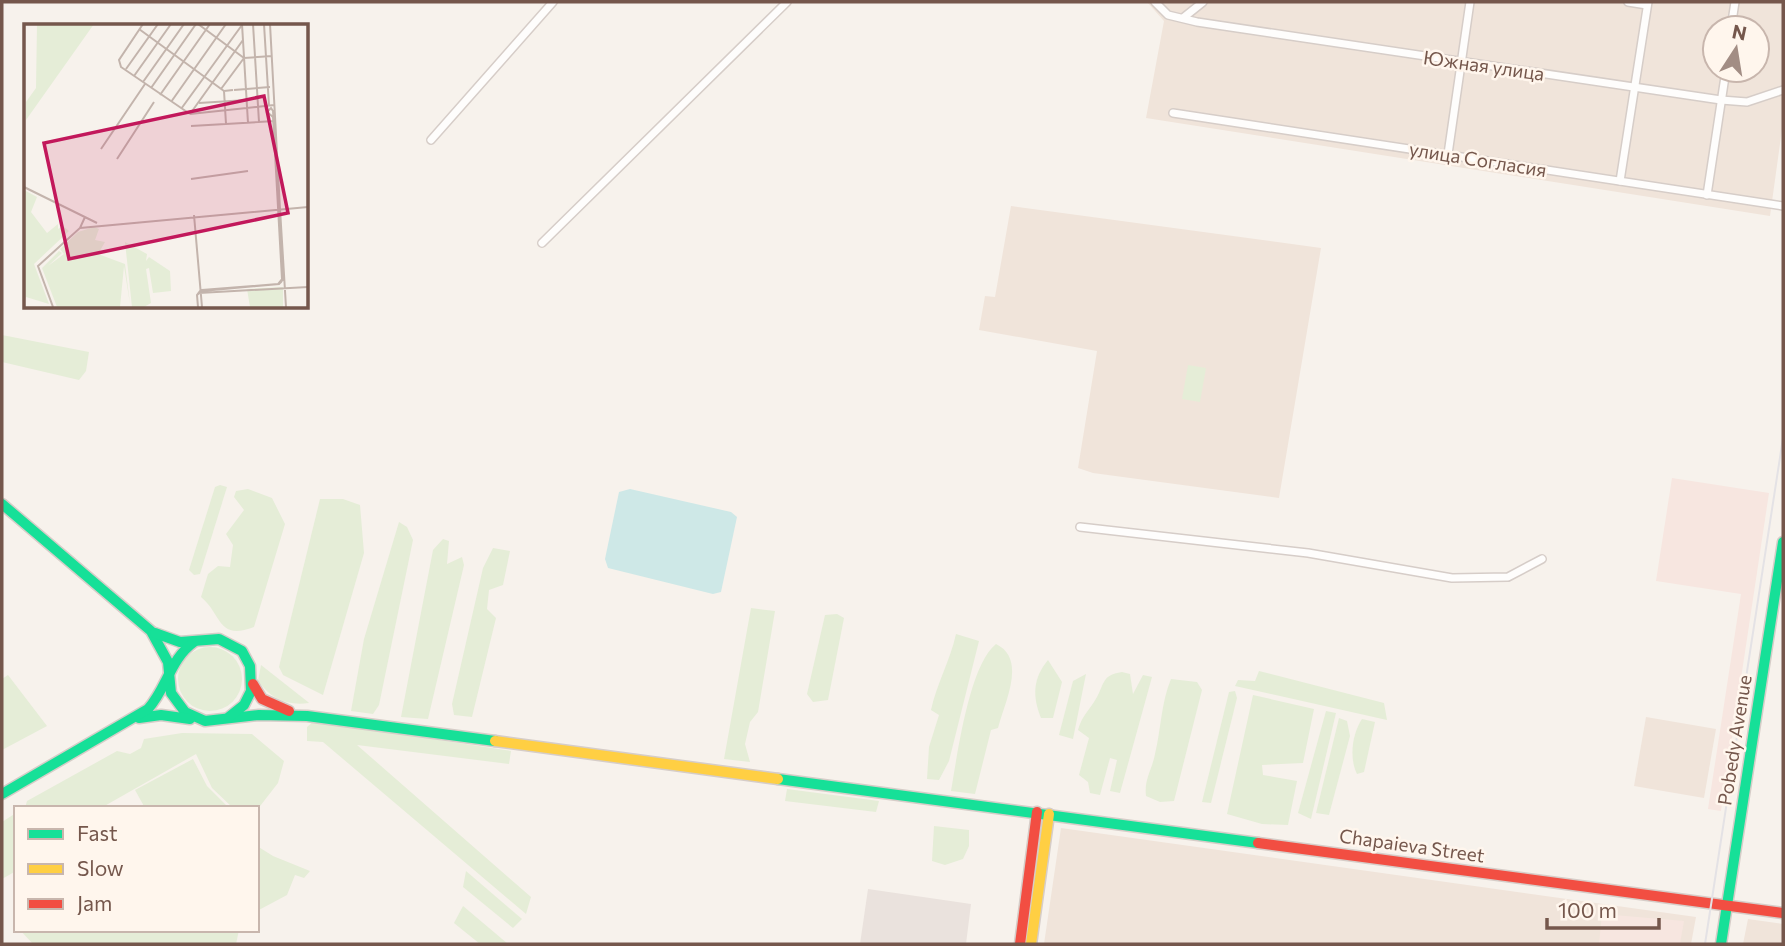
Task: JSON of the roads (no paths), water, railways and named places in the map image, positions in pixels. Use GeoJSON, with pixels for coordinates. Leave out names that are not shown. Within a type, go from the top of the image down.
{"type":"FeatureCollection","features":[{"type":"Feature","properties":{"kind":"main road"},"geometry":{"type":"LineString","coordinates":[[2,504],[151,631],[172,640],[194,642],[211,638],[235,646],[247,658],[253,683],[267,702],[307,716]]}},
{"type":"Feature","properties":{"kind":"main road","name":"Pobedy Avenue"},"geometry":{"type":"LineString","coordinates":[[1721,944],[1783,542]]}},
{"type":"Feature","properties":{"kind":"main road"},"geometry":{"type":"LineString","coordinates":[[151,631],[169,662],[172,694],[179,707],[191,716],[205,721]]}},
{"type":"Feature","properties":{"kind":"main road"},"geometry":{"type":"LineString","coordinates":[[2,794],[135,718],[154,703],[169,678],[176,657],[194,642]]}},
{"type":"Feature","properties":{"kind":"main road"},"geometry":{"type":"LineString","coordinates":[[226,719],[244,705],[253,683]]}},
{"type":"Feature","properties":{"kind":"main road"},"geometry":{"type":"LineString","coordinates":[[135,718],[170,715],[205,721],[307,716]]}},
{"type":"Feature","properties":{"kind":"main road","name":"Chapaieva Street"},"geometry":{"type":"LineString","coordinates":[[307,716],[1783,913]]}},
{"type":"Feature","properties":{"kind":"main road"},"geometry":{"type":"LineString","coordinates":[[1020,944],[1037,812]]}},
{"type":"Feature","properties":{"kind":"main road"},"geometry":{"type":"LineString","coordinates":[[1031,944],[1049,814]]}},
{"type":"Feature","properties":{"kind":"street"},"geometry":{"type":"LineString","coordinates":[[431,140],[553,2]]}},
{"type":"Feature","properties":{"kind":"street"},"geometry":{"type":"LineString","coordinates":[[542,243],[788,2]]}},
{"type":"Feature","properties":{"kind":"street"},"geometry":{"type":"LineString","coordinates":[[1155,2],[1168,15],[1183,18],[1203,2]]}},
{"type":"Feature","properties":{"kind":"street"},"geometry":{"type":"LineString","coordinates":[[1448,154],[1471,2]]}},
{"type":"Feature","properties":{"kind":"street"},"geometry":{"type":"LineString","coordinates":[[1620,181],[1647,3],[1628,2]]}},
{"type":"Feature","properties":{"kind":"street","name":"Южная улица"},"geometry":{"type":"LineString","coordinates":[[1183,18],[1721,100],[1748,102],[1783,90]]}},
{"type":"Feature","properties":{"kind":"street"},"geometry":{"type":"LineString","coordinates":[[1707,195],[1724,84]]}},
{"type":"Feature","properties":{"kind":"street","name":"улица Согласия"},"geometry":{"type":"LineString","coordinates":[[1173,113],[1783,206]]}},
{"type":"Feature","properties":{"kind":"street"},"geometry":{"type":"LineString","coordinates":[[1080,527],[1308,553],[1452,578],[1508,577],[1542,559]]}},
{"type":"Feature","properties":{"kind":"water"},"geometry":{"type":"Polygon","coordinates":[[[630,489],[731,512],[737,517],[721,592],[713,594],[608,568],[605,559],[619,492],[630,489]]]}},
{"type":"Feature","properties":{"kind":"tram line"},"geometry":{"type":"LineString","coordinates":[[1705,944],[1783,438]]}}]}
